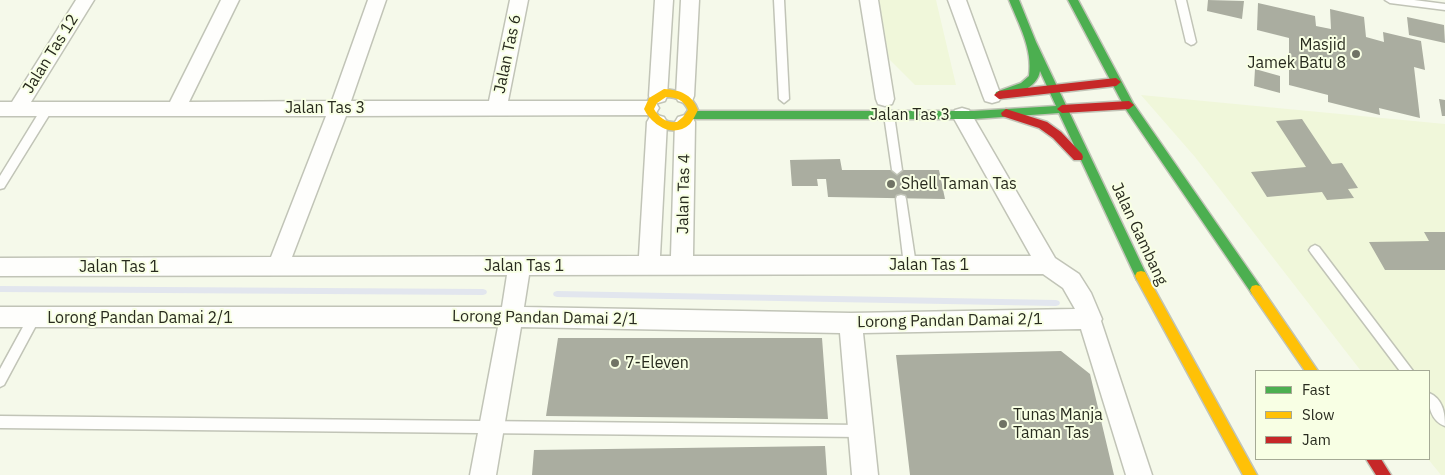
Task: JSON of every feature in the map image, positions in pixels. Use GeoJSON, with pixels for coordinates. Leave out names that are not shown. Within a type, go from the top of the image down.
{"type":"FeatureCollection","features":[{"type":"Feature","properties":{"kind":"main road","name":"Jalan Gambang"},"geometry":{"type":"LineString","coordinates":[[1014,0],[1092,173],[1151,297],[1250,475]]}},
{"type":"Feature","properties":{"kind":"main road"},"geometry":{"type":"LineString","coordinates":[[1073,0],[1129,105],[1311,370]]}},
{"type":"Feature","properties":{"kind":"main road"},"geometry":{"type":"LineString","coordinates":[[991,96],[1024,86],[1034,77],[1036,62],[1032,42]]}},
{"type":"Feature","properties":{"kind":"main road"},"geometry":{"type":"LineString","coordinates":[[991,96],[1116,82]]}},
{"type":"Feature","properties":{"kind":"main road"},"geometry":{"type":"LineString","coordinates":[[671,93],[691,98],[693,110],[688,119],[667,126],[655,109],[671,93]]}},
{"type":"Feature","properties":{"kind":"main road","name":"Jalan Tas 3"},"geometry":{"type":"LineString","coordinates":[[688,119],[886,103],[962,115],[1064,111],[1129,105]]}},
{"type":"Feature","properties":{"kind":"main road"},"geometry":{"type":"LineString","coordinates":[[1006,114],[1043,125],[1070,148],[1092,173]]}},
{"type":"Feature","properties":{"kind":"main road"},"geometry":{"type":"LineString","coordinates":[[1374,460],[1384,475]]}},
{"type":"Feature","properties":{"kind":"street","name":"Jalan Tas 12"},"geometry":{"type":"LineString","coordinates":[[8,109],[85,0]]}},
{"type":"Feature","properties":{"kind":"street"},"geometry":{"type":"LineString","coordinates":[[176,108],[230,0]]}},
{"type":"Feature","properties":{"kind":"street"},"geometry":{"type":"LineString","coordinates":[[278,266],[339,108],[377,0]]}},
{"type":"Feature","properties":{"kind":"street","name":"Jalan Tas 6"},"geometry":{"type":"LineString","coordinates":[[496,108],[519,0]]}},
{"type":"Feature","properties":{"kind":"street","name":"Jalan Tas 4"},"geometry":{"type":"LineString","coordinates":[[649,266],[655,109],[664,0]]}},
{"type":"Feature","properties":{"kind":"street"},"geometry":{"type":"LineString","coordinates":[[690,0],[691,98]]}},
{"type":"Feature","properties":{"kind":"street"},"geometry":{"type":"LineString","coordinates":[[870,0],[886,103]]}},
{"type":"Feature","properties":{"kind":"street"},"geometry":{"type":"LineString","coordinates":[[958,0],[991,96]]}},
{"type":"Feature","properties":{"kind":"street","name":"Jalan Tas 3"},"geometry":{"type":"LineString","coordinates":[[8,109],[655,109]]}},
{"type":"Feature","properties":{"kind":"street"},"geometry":{"type":"LineString","coordinates":[[962,115],[1047,265],[1071,281],[1084,300],[1139,475]]}},
{"type":"Feature","properties":{"kind":"street","name":"Jalan Tas 4"},"geometry":{"type":"LineString","coordinates":[[682,266],[688,119]]}},
{"type":"Feature","properties":{"kind":"street","name":"Jalan Tas 1"},"geometry":{"type":"LineString","coordinates":[[0,267],[1047,265]]}},
{"type":"Feature","properties":{"kind":"street"},"geometry":{"type":"LineString","coordinates":[[483,475],[520,266]]}},
{"type":"Feature","properties":{"kind":"street","name":"Lorong Pandan Damai 2/1"},"geometry":{"type":"LineString","coordinates":[[0,318],[512,317],[851,323],[1091,319]]}},
{"type":"Feature","properties":{"kind":"street"},"geometry":{"type":"LineString","coordinates":[[851,323],[865,475]]}},
{"type":"Feature","properties":{"kind":"lane"},"geometry":{"type":"LineString","coordinates":[[779,0],[784,99]]}},
{"type":"Feature","properties":{"kind":"lane"},"geometry":{"type":"LineString","coordinates":[[1181,0],[1191,42]]}},
{"type":"Feature","properties":{"kind":"lane"},"geometry":{"type":"LineString","coordinates":[[1390,0],[1445,7]]}},
{"type":"Feature","properties":{"kind":"lane"},"geometry":{"type":"LineString","coordinates":[[886,103],[897,170]]}},
{"type":"Feature","properties":{"kind":"lane"},"geometry":{"type":"LineString","coordinates":[[0,185],[47,108]]}},
{"type":"Feature","properties":{"kind":"lane"},"geometry":{"type":"LineString","coordinates":[[901,199],[910,265]]}},
{"type":"Feature","properties":{"kind":"lane"},"geometry":{"type":"LineString","coordinates":[[1315,250],[1406,370]]}},
{"type":"Feature","properties":{"kind":"lane"},"geometry":{"type":"LineString","coordinates":[[0,381],[34,318]]}},
{"type":"Feature","properties":{"kind":"lane"},"geometry":{"type":"LineString","coordinates":[[1430,400],[1445,420]]}},
{"type":"Feature","properties":{"kind":"lane"},"geometry":{"type":"LineString","coordinates":[[0,422],[861,431]]}},
{"type":"Feature","properties":{"kind":"shaded area"},"geometry":{"type":"Polygon","coordinates":[[[879,0],[936,0],[956,85],[915,85],[889,59],[879,0]]]}},
{"type":"Feature","properties":{"kind":"shaded area"},"geometry":{"type":"Polygon","coordinates":[[[1141,95],[1445,124],[1445,475],[1441,475],[1429,460],[1430,370],[1360,370],[1195,157],[1141,95]]]}},
{"type":"Feature","properties":{"kind":"building"},"geometry":{"type":"Polygon","coordinates":[[[1208,0],[1244,1],[1242,19],[1207,11],[1208,0]]]}},
{"type":"Feature","properties":{"kind":"building","name":"Masjid Jamek Batu 8"},"geometry":{"type":"Polygon","coordinates":[[[1258,3],[1315,16],[1316,26],[1331,29],[1330,9],[1364,17],[1366,37],[1384,42],[1383,32],[1421,41],[1425,70],[1414,67],[1420,118],[1379,108],[1380,115],[1328,102],[1328,95],[1289,85],[1289,38],[1257,30],[1258,3]]]}},
{"type":"Feature","properties":{"kind":"building"},"geometry":{"type":"Polygon","coordinates":[[[1407,17],[1444,25],[1445,43],[1409,35],[1407,17]]]}},
{"type":"Feature","properties":{"kind":"building"},"geometry":{"type":"Polygon","coordinates":[[[1255,69],[1280,76],[1280,93],[1254,86],[1255,69]]]}},
{"type":"Feature","properties":{"kind":"building"},"geometry":{"type":"Polygon","coordinates":[[[1439,99],[1445,100],[1445,116],[1442,116],[1439,99]]]}},
{"type":"Feature","properties":{"kind":"building"},"geometry":{"type":"Polygon","coordinates":[[[1302,119],[1332,164],[1342,163],[1358,188],[1348,189],[1354,198],[1327,200],[1322,192],[1267,197],[1251,172],[1306,167],[1276,121],[1302,119]]]}},
{"type":"Feature","properties":{"kind":"building","name":"Shell Taman Tas"},"geometry":{"type":"Polygon","coordinates":[[[840,159],[842,170],[939,170],[945,199],[828,197],[826,179],[817,179],[818,186],[792,186],[790,160],[840,159]]]}},
{"type":"Feature","properties":{"kind":"building"},"geometry":{"type":"Polygon","coordinates":[[[1424,232],[1445,232],[1445,270],[1385,270],[1369,242],[1429,241],[1424,232]]]}},
{"type":"Feature","properties":{"kind":"building"},"geometry":{"type":"Polygon","coordinates":[[[558,338],[822,338],[828,419],[546,416],[558,338]]]}},
{"type":"Feature","properties":{"kind":"building","name":"Tunas Manja Taman Tas"},"geometry":{"type":"Polygon","coordinates":[[[1061,351],[1090,374],[1114,475],[910,475],[896,355],[1061,351]]]}},
{"type":"Feature","properties":{"kind":"building"},"geometry":{"type":"Polygon","coordinates":[[[825,446],[827,475],[532,475],[534,450],[825,446]]]}},
{"type":"Feature","properties":{"kind":"waterway"},"geometry":{"type":"LineString","coordinates":[[0,289],[483,292]]}},
{"type":"Feature","properties":{"kind":"waterway"},"geometry":{"type":"LineString","coordinates":[[557,294],[1056,303]]}},
{"type":"Feature","properties":{"kind":"traffic: fast"},"geometry":{"type":"LineString","coordinates":[[1014,0],[1031,42],[1141,276]]}},
{"type":"Feature","properties":{"kind":"traffic: fast"},"geometry":{"type":"LineString","coordinates":[[1073,0],[1129,105],[1256,290]]}},
{"type":"Feature","properties":{"kind":"traffic: fast"},"geometry":{"type":"LineString","coordinates":[[1000,95],[1024,86],[1034,77],[1036,62],[1033,48]]}},
{"type":"Feature","properties":{"kind":"traffic: fast"},"geometry":{"type":"LineString","coordinates":[[692,115],[974,115],[1062,109]]}},
{"type":"Feature","properties":{"kind":"traffic: slow"},"geometry":{"type":"LineString","coordinates":[[664,93],[682,96],[689,101],[693,110],[687,120],[681,125],[664,125],[651,114],[649,109],[653,101],[664,93]]}},
{"type":"Feature","properties":{"kind":"traffic: slow"},"geometry":{"type":"LineString","coordinates":[[1141,276],[1250,475]]}},
{"type":"Feature","properties":{"kind":"traffic: slow"},"geometry":{"type":"LineString","coordinates":[[1256,290],[1311,370]]}},
{"type":"Feature","properties":{"kind":"traffic: jam"},"geometry":{"type":"LineString","coordinates":[[999,95],[1116,82]]}},
{"type":"Feature","properties":{"kind":"traffic: jam"},"geometry":{"type":"LineString","coordinates":[[1062,109],[1129,105]]}},
{"type":"Feature","properties":{"kind":"traffic: jam"},"geometry":{"type":"LineString","coordinates":[[1006,113],[1043,125],[1057,135],[1078,157]]}},
{"type":"Feature","properties":{"kind":"traffic: jam"},"geometry":{"type":"LineString","coordinates":[[1374,460],[1384,475]]}},
{"type":"Feature","properties":{"kind":"place","name":"Masjid Jamek Batu 8"},"geometry":{"type":"Point","coordinates":[1356,54]}},
{"type":"Feature","properties":{"kind":"place","name":"Shell Taman Tas"},"geometry":{"type":"Point","coordinates":[891,184]}},
{"type":"Feature","properties":{"kind":"place","name":"7-Eleven"},"geometry":{"type":"Point","coordinates":[615,363]}},
{"type":"Feature","properties":{"kind":"place","name":"Tunas Manja Taman Tas"},"geometry":{"type":"Point","coordinates":[1003,424]}}]}
